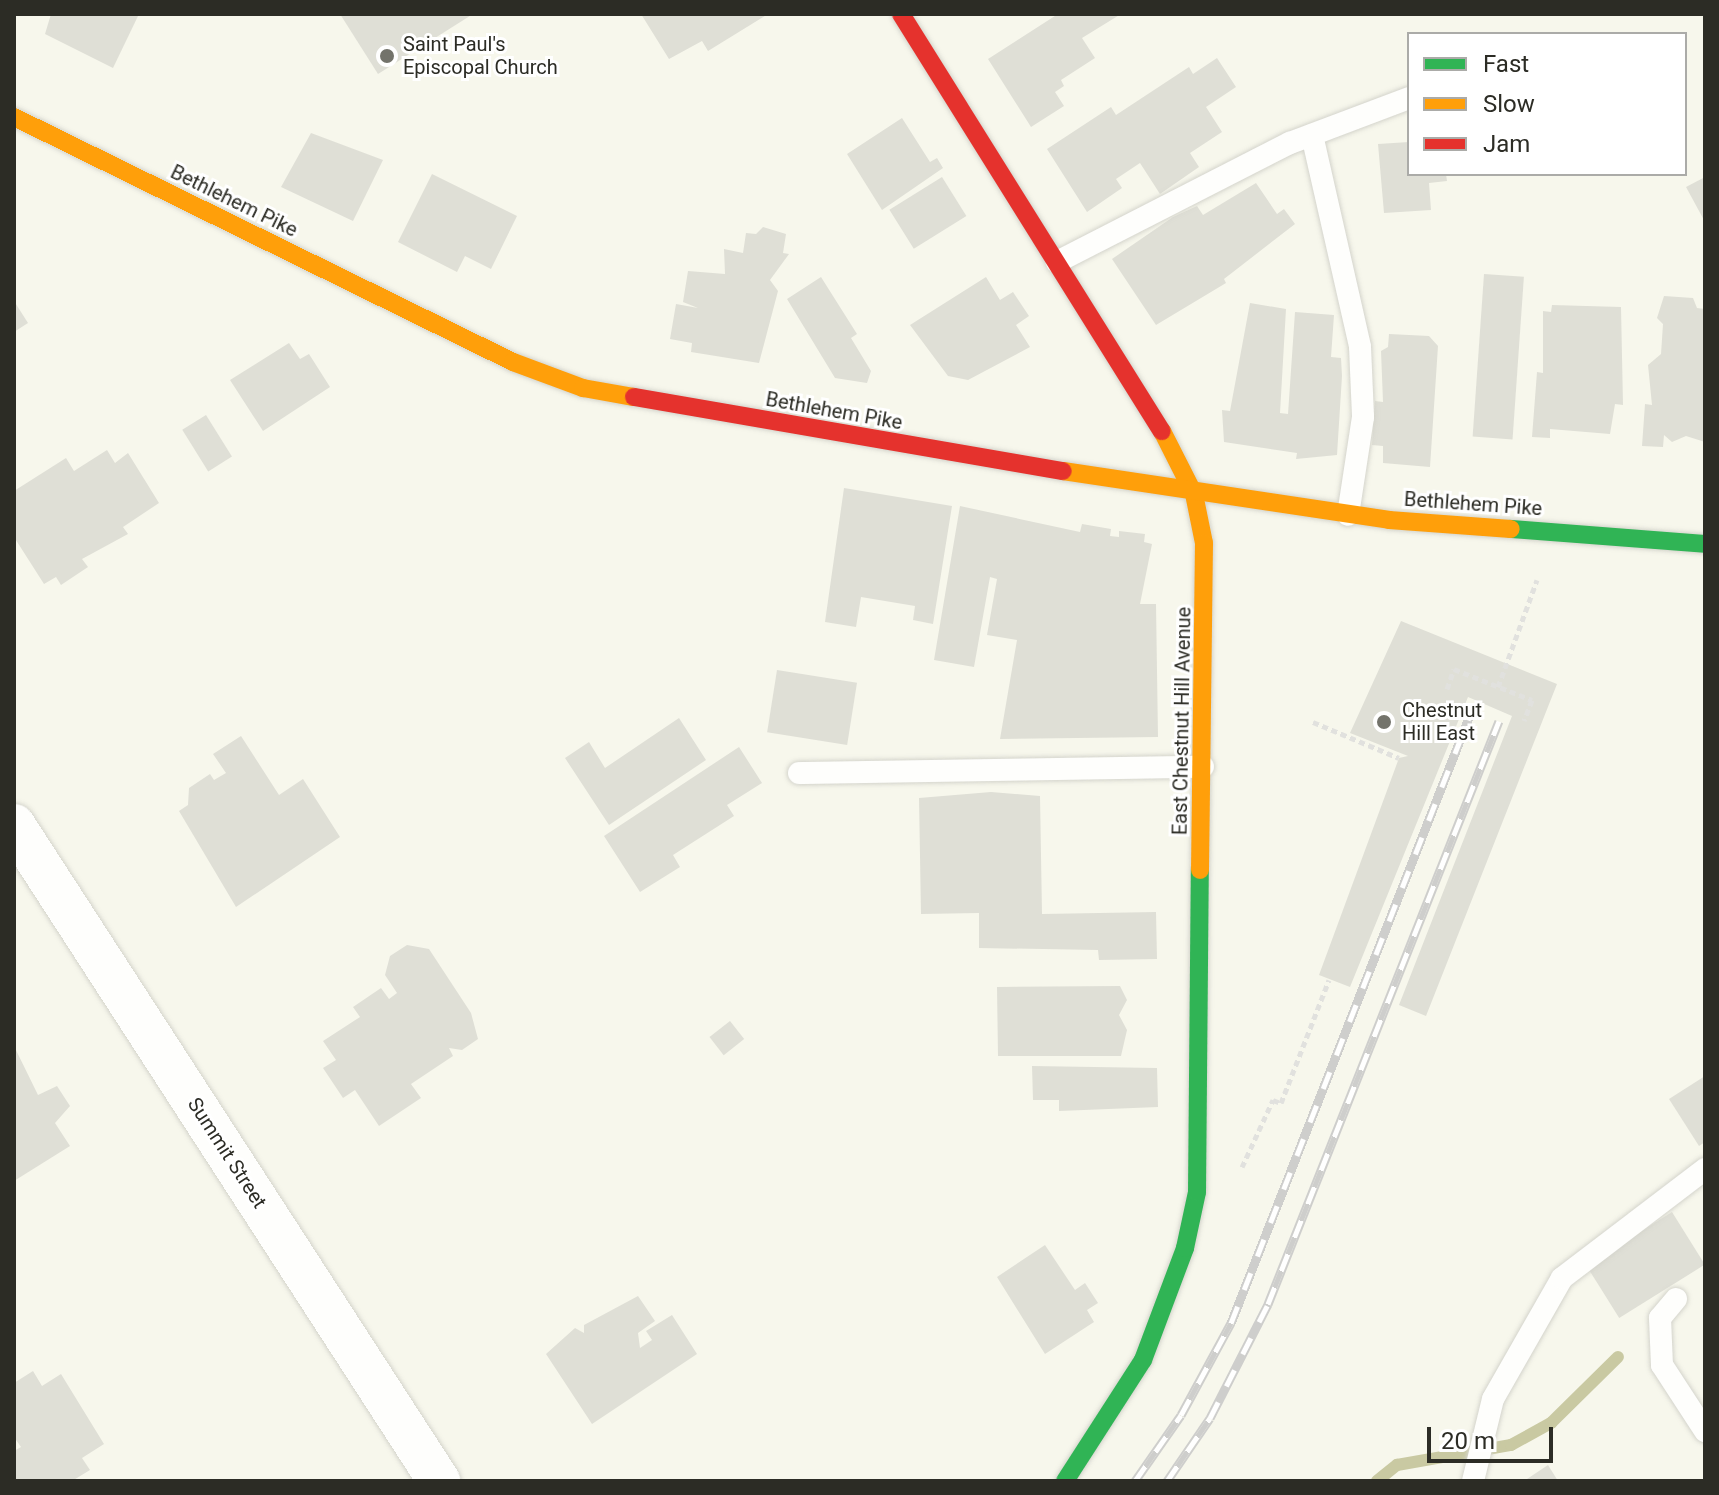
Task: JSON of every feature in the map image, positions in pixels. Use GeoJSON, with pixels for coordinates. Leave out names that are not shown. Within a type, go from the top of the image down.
{"type":"FeatureCollection","features":[{"type":"Feature","properties":{"kind":"main road","name":"East Chestnut Hill Avenue"},"geometry":{"type":"LineString","coordinates":[[901,14],[1169,442],[1194,494],[1206,581],[1199,1164],[1185,1248],[1148,1350],[1065,1481]]}},
{"type":"Feature","properties":{"kind":"main road","name":"Bethlehem Pike"},"geometry":{"type":"LineString","coordinates":[[14,117],[513,362],[583,388],[1194,494],[1348,515],[1705,544]]}},
{"type":"Feature","properties":{"kind":"street","name":"Summit Street"},"geometry":{"type":"LineString","coordinates":[[14,825],[439,1481]]}},
{"type":"Feature","properties":{"kind":"lane"},"geometry":{"type":"LineString","coordinates":[[1057,262],[1312,135],[1407,99]]}},
{"type":"Feature","properties":{"kind":"lane"},"geometry":{"type":"LineString","coordinates":[[1312,135],[1360,347],[1363,417],[1348,515]]}},
{"type":"Feature","properties":{"kind":"lane"},"geometry":{"type":"LineString","coordinates":[[799,773],[1203,767]]}},
{"type":"Feature","properties":{"kind":"lane"},"geometry":{"type":"LineString","coordinates":[[1473,1481],[1493,1399],[1562,1278],[1705,1169]]}},
{"type":"Feature","properties":{"kind":"lane"},"geometry":{"type":"LineString","coordinates":[[1676,1299],[1660,1318],[1662,1365],[1705,1431]]}},
{"type":"Feature","properties":{"kind":"path"},"geometry":{"type":"LineString","coordinates":[[1498,687],[1537,580]]}},
{"type":"Feature","properties":{"kind":"path"},"geometry":{"type":"LineString","coordinates":[[1447,689],[1454,669],[1532,700],[1524,721]]}},
{"type":"Feature","properties":{"kind":"path"},"geometry":{"type":"LineString","coordinates":[[1313,722],[1399,758]]}},
{"type":"Feature","properties":{"kind":"path"},"geometry":{"type":"LineString","coordinates":[[1240,1171],[1273,1100],[1281,1103],[1329,980]]}},
{"type":"Feature","properties":{"kind":"building"},"geometry":{"type":"Polygon","coordinates":[[[51,14],[139,14],[113,68],[45,34],[51,14]]]}},
{"type":"Feature","properties":{"kind":"building","name":"Saint Paul's Episcopal Church"},"geometry":{"type":"Polygon","coordinates":[[[340,14],[473,14],[378,74],[340,14]]]}},
{"type":"Feature","properties":{"kind":"building"},"geometry":{"type":"Polygon","coordinates":[[[641,14],[768,14],[708,51],[702,41],[669,59],[641,14]]]}},
{"type":"Feature","properties":{"kind":"building"},"geometry":{"type":"Polygon","coordinates":[[[1058,14],[1121,14],[1082,38],[1095,58],[1061,80],[1064,86],[1055,92],[1064,106],[1031,127],[988,59],[1058,14]]]}},
{"type":"Feature","properties":{"kind":"building"},"geometry":{"type":"Polygon","coordinates":[[[1217,58],[1236,87],[1206,107],[1222,132],[1190,153],[1199,167],[1160,194],[1140,163],[1116,179],[1122,188],[1087,212],[1047,149],[1111,107],[1116,115],[1189,67],[1193,74],[1217,58]]]}},
{"type":"Feature","properties":{"kind":"building"},"geometry":{"type":"Polygon","coordinates":[[[902,118],[930,162],[937,158],[943,168],[882,210],[847,154],[902,118]]]}},
{"type":"Feature","properties":{"kind":"building"},"geometry":{"type":"Polygon","coordinates":[[[311,133],[383,160],[353,221],[281,187],[311,133]]]}},
{"type":"Feature","properties":{"kind":"building"},"geometry":{"type":"Polygon","coordinates":[[[1407,142],[1407,176],[1446,176],[1447,181],[1429,183],[1431,210],[1384,213],[1378,144],[1407,142]]]}},
{"type":"Feature","properties":{"kind":"building"},"geometry":{"type":"Polygon","coordinates":[[[432,174],[517,216],[491,269],[465,256],[457,272],[398,242],[432,174]]]}},
{"type":"Feature","properties":{"kind":"building"},"geometry":{"type":"Polygon","coordinates":[[[942,177],[966,216],[914,249],[889,210],[942,177]]]}},
{"type":"Feature","properties":{"kind":"building"},"geometry":{"type":"Polygon","coordinates":[[[1705,177],[1705,222],[1686,187],[1705,177]]]}},
{"type":"Feature","properties":{"kind":"building"},"geometry":{"type":"Polygon","coordinates":[[[1256,183],[1277,214],[1284,209],[1295,224],[1224,279],[1226,283],[1156,325],[1112,259],[1173,217],[1197,206],[1203,215],[1256,183]]]}},
{"type":"Feature","properties":{"kind":"building"},"geometry":{"type":"Polygon","coordinates":[[[763,227],[786,234],[783,253],[789,254],[770,280],[778,291],[759,363],[691,352],[692,343],[670,339],[676,304],[698,308],[683,302],[688,271],[725,274],[724,249],[743,253],[746,233],[756,234],[763,227]]]}},
{"type":"Feature","properties":{"kind":"building"},"geometry":{"type":"Polygon","coordinates":[[[1484,274],[1524,277],[1513,439],[1473,437],[1484,274]]]}},
{"type":"Feature","properties":{"kind":"building"},"geometry":{"type":"Polygon","coordinates":[[[821,277],[857,334],[851,338],[871,371],[867,383],[835,378],[787,299],[821,277]]]}},
{"type":"Feature","properties":{"kind":"building"},"geometry":{"type":"Polygon","coordinates":[[[986,277],[1000,300],[1013,292],[1029,316],[1016,325],[1030,347],[968,380],[948,376],[910,325],[986,277]]]}},
{"type":"Feature","properties":{"kind":"building"},"geometry":{"type":"Polygon","coordinates":[[[1664,296],[1693,298],[1697,308],[1705,309],[1705,442],[1686,436],[1672,442],[1664,435],[1663,447],[1642,446],[1645,404],[1652,405],[1648,365],[1661,354],[1663,324],[1657,318],[1664,296]]]}},
{"type":"Feature","properties":{"kind":"building"},"geometry":{"type":"Polygon","coordinates":[[[14,301],[28,323],[14,332],[14,301]]]}},
{"type":"Feature","properties":{"kind":"building"},"geometry":{"type":"Polygon","coordinates":[[[1250,303],[1286,309],[1280,413],[1288,414],[1295,312],[1334,315],[1331,357],[1341,358],[1342,376],[1337,455],[1296,459],[1297,453],[1224,442],[1222,410],[1230,411],[1250,303]]]}},
{"type":"Feature","properties":{"kind":"building"},"geometry":{"type":"Polygon","coordinates":[[[1552,305],[1621,307],[1623,405],[1615,404],[1610,434],[1550,429],[1550,438],[1532,437],[1537,372],[1543,373],[1543,311],[1551,312],[1552,305]]]}},
{"type":"Feature","properties":{"kind":"building"},"geometry":{"type":"Polygon","coordinates":[[[1389,334],[1429,336],[1438,346],[1430,467],[1383,463],[1383,446],[1372,445],[1375,401],[1383,402],[1381,351],[1388,347],[1389,334]]]}},
{"type":"Feature","properties":{"kind":"building"},"geometry":{"type":"Polygon","coordinates":[[[289,343],[300,359],[309,354],[330,387],[263,431],[230,380],[289,343]]]}},
{"type":"Feature","properties":{"kind":"building"},"geometry":{"type":"Polygon","coordinates":[[[206,415],[232,457],[208,471],[182,430],[206,415]]]}},
{"type":"Feature","properties":{"kind":"building"},"geometry":{"type":"Polygon","coordinates":[[[107,450],[115,463],[128,453],[159,503],[123,527],[128,534],[82,559],[88,567],[61,585],[56,577],[44,584],[14,537],[14,491],[66,458],[74,471],[107,450]]]}},
{"type":"Feature","properties":{"kind":"building"},"geometry":{"type":"Polygon","coordinates":[[[844,488],[952,506],[933,624],[913,620],[915,606],[861,597],[856,627],[825,622],[844,488]]]}},
{"type":"Feature","properties":{"kind":"building"},"geometry":{"type":"Polygon","coordinates":[[[960,506],[1080,532],[1082,524],[1111,529],[1110,536],[1119,537],[1119,531],[1145,534],[1144,542],[1152,544],[1140,604],[1156,604],[1158,737],[1000,739],[1017,640],[987,635],[997,579],[990,577],[974,667],[934,660],[960,506]]]}},
{"type":"Feature","properties":{"kind":"building"},"geometry":{"type":"Polygon","coordinates":[[[1401,621],[1557,684],[1426,1016],[1399,1005],[1512,716],[1468,697],[1350,987],[1319,975],[1399,758],[1408,756],[1350,733],[1401,621]]]}},
{"type":"Feature","properties":{"kind":"building"},"geometry":{"type":"Polygon","coordinates":[[[777,670],[857,683],[847,745],[767,732],[777,670]]]}},
{"type":"Feature","properties":{"kind":"building"},"geometry":{"type":"Polygon","coordinates":[[[679,718],[706,760],[609,825],[565,758],[589,742],[605,768],[679,718]]]}},
{"type":"Feature","properties":{"kind":"building"},"geometry":{"type":"Polygon","coordinates":[[[241,736],[279,795],[303,779],[340,837],[236,907],[179,811],[188,805],[189,788],[210,774],[214,780],[226,773],[213,754],[241,736]]]}},
{"type":"Feature","properties":{"kind":"building"},"geometry":{"type":"Polygon","coordinates":[[[739,747],[762,783],[727,805],[734,816],[673,855],[680,867],[640,892],[604,836],[739,747]]]}},
{"type":"Feature","properties":{"kind":"building"},"geometry":{"type":"Polygon","coordinates":[[[991,792],[1040,796],[1042,914],[1156,912],[1157,959],[1099,960],[1098,950],[979,948],[979,913],[921,914],[919,798],[991,792]]]}},
{"type":"Feature","properties":{"kind":"building"},"geometry":{"type":"Polygon","coordinates":[[[407,945],[429,949],[471,1013],[478,1039],[462,1050],[449,1048],[453,1056],[411,1084],[421,1098],[379,1126],[355,1090],[343,1098],[323,1068],[336,1060],[323,1041],[360,1017],[353,1007],[381,988],[389,999],[397,993],[385,975],[390,956],[407,945]]]}},
{"type":"Feature","properties":{"kind":"building"},"geometry":{"type":"Polygon","coordinates":[[[1120,986],[1127,1000],[1119,1015],[1127,1030],[1121,1056],[998,1056],[997,987],[1120,986]]]}},
{"type":"Feature","properties":{"kind":"building"},"geometry":{"type":"Polygon","coordinates":[[[730,1021],[744,1039],[724,1055],[710,1037],[730,1021]]]}},
{"type":"Feature","properties":{"kind":"building"},"geometry":{"type":"Polygon","coordinates":[[[14,1046],[38,1095],[57,1086],[70,1106],[55,1123],[70,1146],[14,1181],[14,1046]]]}},
{"type":"Feature","properties":{"kind":"building"},"geometry":{"type":"Polygon","coordinates":[[[1032,1066],[1157,1068],[1158,1107],[1059,1111],[1059,1100],[1033,1100],[1032,1066]]]}},
{"type":"Feature","properties":{"kind":"building"},"geometry":{"type":"Polygon","coordinates":[[[1705,1076],[1705,1142],[1699,1146],[1669,1099],[1705,1076]]]}},
{"type":"Feature","properties":{"kind":"building"},"geometry":{"type":"Polygon","coordinates":[[[1672,1212],[1705,1265],[1619,1318],[1586,1266],[1672,1212]]]}},
{"type":"Feature","properties":{"kind":"building"},"geometry":{"type":"Polygon","coordinates":[[[1045,1245],[1075,1290],[1085,1283],[1098,1303],[1087,1310],[1094,1322],[1045,1354],[997,1277],[1045,1245]]]}},
{"type":"Feature","properties":{"kind":"building"},"geometry":{"type":"Polygon","coordinates":[[[638,1296],[655,1321],[638,1333],[640,1348],[652,1340],[646,1331],[672,1315],[697,1354],[592,1424],[546,1354],[575,1328],[584,1333],[584,1325],[638,1296]]]}},
{"type":"Feature","properties":{"kind":"building"},"geometry":{"type":"Polygon","coordinates":[[[33,1371],[42,1386],[61,1374],[104,1444],[82,1458],[90,1470],[72,1481],[14,1481],[14,1451],[21,1447],[14,1437],[14,1383],[33,1371]]]}},
{"type":"Feature","properties":{"kind":"building"},"geometry":{"type":"Polygon","coordinates":[[[1548,1465],[1558,1481],[1524,1481],[1548,1465]]]}},
{"type":"Feature","properties":{"kind":"waterway"},"geometry":{"type":"LineString","coordinates":[[1377,1481],[1397,1465],[1511,1445],[1551,1423],[1618,1357]]}},
{"type":"Feature","properties":{"kind":"railway"},"geometry":{"type":"LineString","coordinates":[[1135,1481],[1181,1415],[1231,1323],[1472,710]]}},
{"type":"Feature","properties":{"kind":"railway"},"geometry":{"type":"LineString","coordinates":[[1167,1481],[1210,1418],[1268,1304],[1499,721]]}},
{"type":"Feature","properties":{"kind":"traffic: fast"},"geometry":{"type":"LineString","coordinates":[[1511,529],[1705,544]]}},
{"type":"Feature","properties":{"kind":"traffic: fast"},"geometry":{"type":"LineString","coordinates":[[1065,1481],[1143,1360],[1185,1248],[1197,1192],[1200,870]]}},
{"type":"Feature","properties":{"kind":"traffic: slow"},"geometry":{"type":"LineString","coordinates":[[14,117],[513,362],[583,388],[634,397]]}},
{"type":"Feature","properties":{"kind":"traffic: slow"},"geometry":{"type":"LineString","coordinates":[[1162,431],[1194,494],[1204,543],[1200,870]]}},
{"type":"Feature","properties":{"kind":"traffic: slow"},"geometry":{"type":"LineString","coordinates":[[1063,471],[1389,520],[1511,529]]}},
{"type":"Feature","properties":{"kind":"traffic: jam"},"geometry":{"type":"LineString","coordinates":[[901,14],[1162,431]]}},
{"type":"Feature","properties":{"kind":"traffic: jam"},"geometry":{"type":"LineString","coordinates":[[634,397],[1063,471]]}},
{"type":"Feature","properties":{"kind":"place","name":"Saint Paul's Episcopal Church"},"geometry":{"type":"Point","coordinates":[387,56]}},
{"type":"Feature","properties":{"kind":"place","name":"Chestnut Hill East"},"geometry":{"type":"Point","coordinates":[1384,722]}}]}
